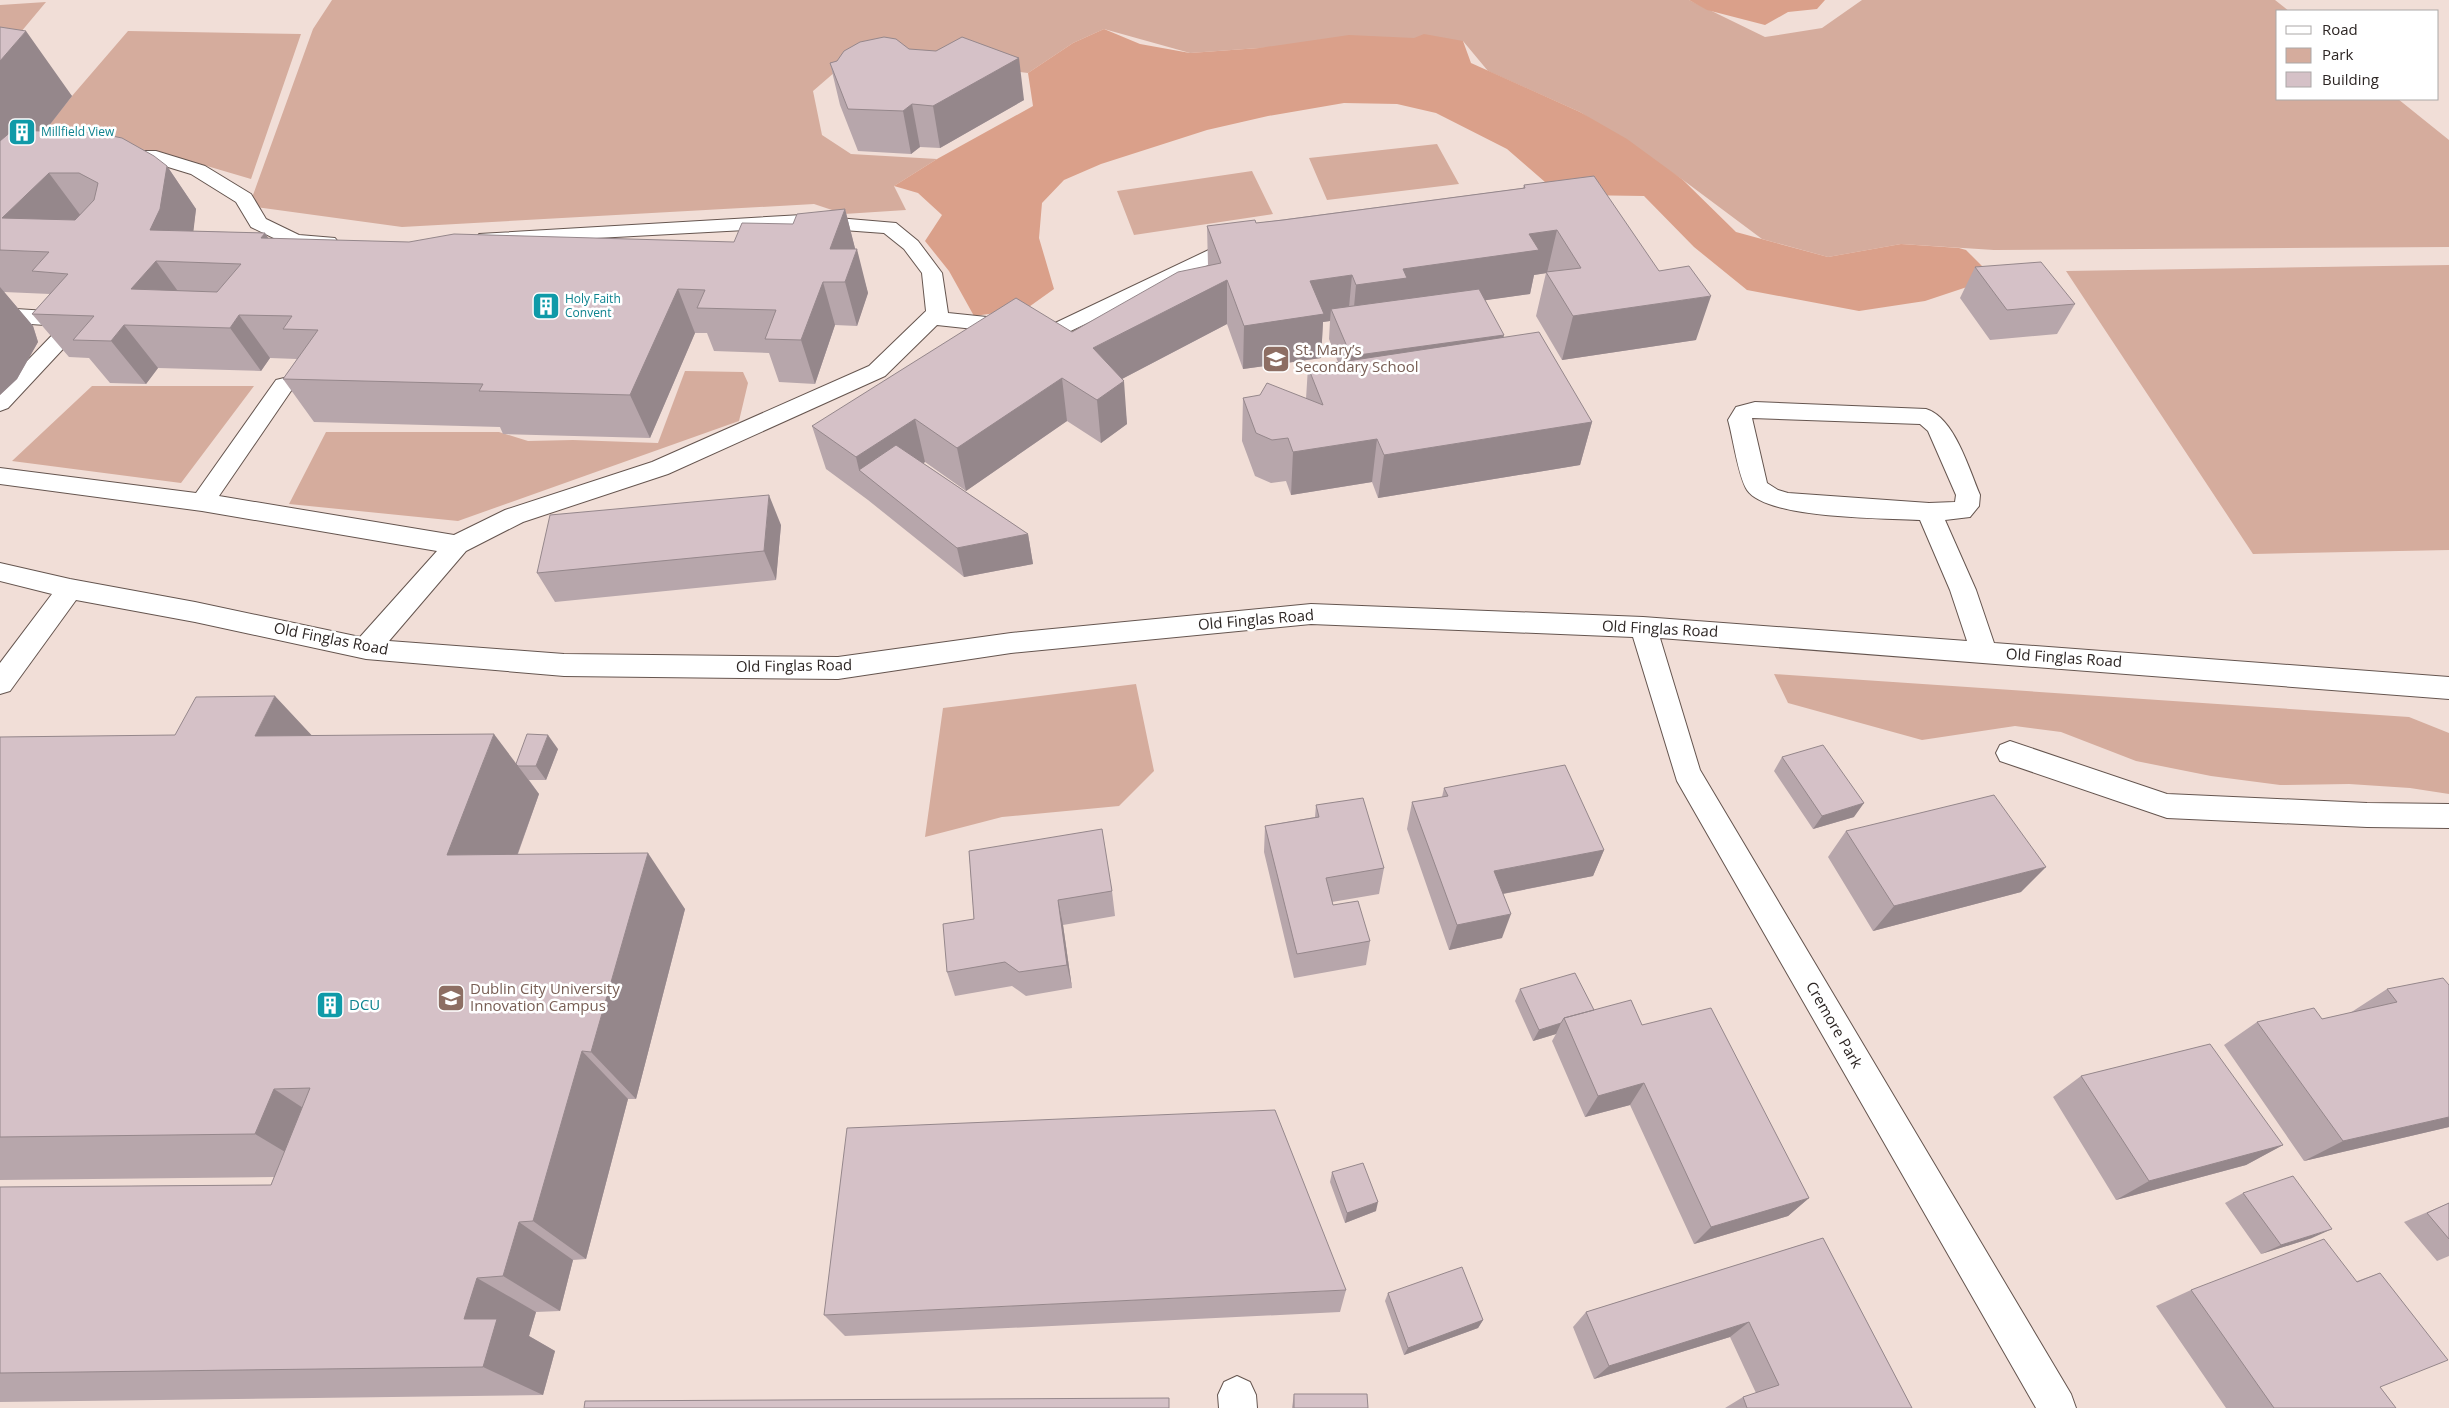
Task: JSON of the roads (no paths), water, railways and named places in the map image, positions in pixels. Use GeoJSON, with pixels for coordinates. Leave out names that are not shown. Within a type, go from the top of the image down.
{"type":"FeatureCollection","features":[{"type":"Feature","properties":{"kind":"street"},"geometry":{"type":"LineString","coordinates":[[102,157],[156,157],[198,170],[244,198],[258,223],[295,241],[344,242]]}},
{"type":"Feature","properties":{"kind":"street"},"geometry":{"type":"LineString","coordinates":[[366,649],[457,545],[514,516],[660,468],[877,371],[937,312],[932,274],[911,245],[889,227],[802,221],[463,239]]}},
{"type":"Feature","properties":{"kind":"street"},"geometry":{"type":"LineString","coordinates":[[931,318],[1056,331],[1222,251]]}},
{"type":"Feature","properties":{"kind":"street"},"geometry":{"type":"LineString","coordinates":[[0,315],[79,320],[0,403]]}},
{"type":"Feature","properties":{"kind":"street"},"geometry":{"type":"LineString","coordinates":[[202,502],[284,385]]}},
{"type":"Feature","properties":{"kind":"street"},"geometry":{"type":"LineString","coordinates":[[1755,410],[1908,414],[1926,417],[1938,427],[1968,495],[1967,506],[1961,512],[1929,512],[1788,502],[1772,499],[1761,492],[1756,485],[1740,420],[1744,412],[1755,410]]}},
{"type":"Feature","properties":{"kind":"street"},"geometry":{"type":"LineString","coordinates":[[0,476],[202,502],[457,545]]}},
{"type":"Feature","properties":{"kind":"street"},"geometry":{"type":"LineString","coordinates":[[1929,512],[1963,590],[1984,652]]}},
{"type":"Feature","properties":{"kind":"street","name":"Old Finglas Road"},"geometry":{"type":"LineString","coordinates":[[0,572],[70,589],[195,612],[366,649],[564,665],[838,668],[1011,643],[1311,614],[1643,627],[2449,688]]}},
{"type":"Feature","properties":{"kind":"street"},"geometry":{"type":"LineString","coordinates":[[0,683],[70,589]]}},
{"type":"Feature","properties":{"kind":"street","name":"Cremore Park"},"geometry":{"type":"LineString","coordinates":[[1643,627],[1687,773],[2057,1408]]}},
{"type":"Feature","properties":{"kind":"street"},"geometry":{"type":"LineString","coordinates":[[2010,753],[2167,806],[2367,815],[2449,816]]}},
{"type":"Feature","properties":{"kind":"place","name":"Millfield View"},"geometry":{"type":"Point","coordinates":[22,132]}},
{"type":"Feature","properties":{"kind":"place","name":"Holy Faith Convent"},"geometry":{"type":"Point","coordinates":[546,306]}},
{"type":"Feature","properties":{"kind":"place","name":"St. Mary’s Secondary School"},"geometry":{"type":"Point","coordinates":[1276,359]}},
{"type":"Feature","properties":{"kind":"place","name":"Dublin City University Innovation Campus"},"geometry":{"type":"Point","coordinates":[451,998]}},
{"type":"Feature","properties":{"kind":"place","name":"DCU"},"geometry":{"type":"Point","coordinates":[330,1005]}}]}
